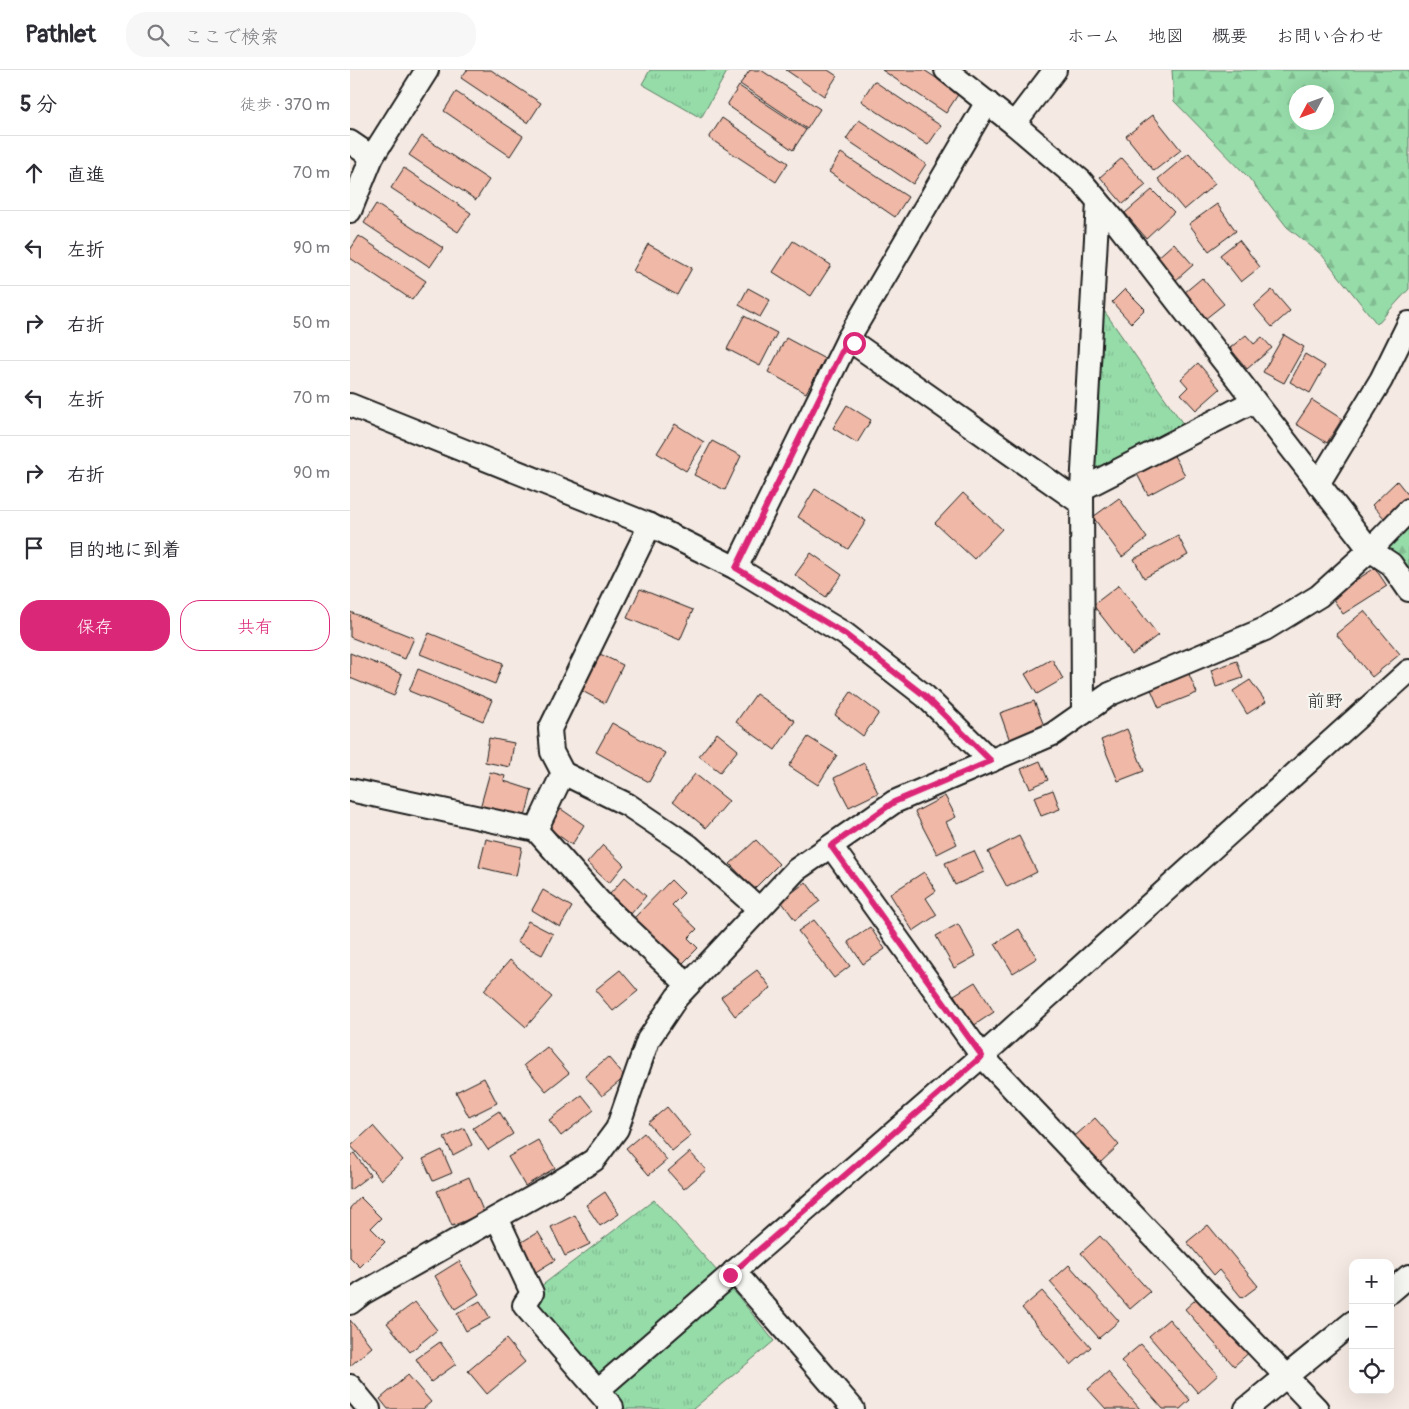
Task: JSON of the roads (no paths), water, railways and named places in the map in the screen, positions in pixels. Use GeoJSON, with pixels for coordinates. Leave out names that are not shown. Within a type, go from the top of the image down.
{"type":"FeatureCollection","features":[{"type":"Feature","properties":{"kind":"street"},"geometry":{"type":"LineString","coordinates":[[350,211],[372,157],[427,70]]}},
{"type":"Feature","properties":{"kind":"street"},"geometry":{"type":"LineString","coordinates":[[946,70],[1081,181],[1370,550],[1391,564],[1409,590]]}},
{"type":"Feature","properties":{"kind":"street"},"geometry":{"type":"LineString","coordinates":[[1014,124],[1055,70]]}},
{"type":"Feature","properties":{"kind":"street"},"geometry":{"type":"LineString","coordinates":[[736,568],[848,339],[987,102]]}},
{"type":"Feature","properties":{"kind":"street"},"geometry":{"type":"LineString","coordinates":[[350,142],[372,157]]}},
{"type":"Feature","properties":{"kind":"street"},"geometry":{"type":"LineString","coordinates":[[1083,713],[1082,496],[1098,202]]}},
{"type":"Feature","properties":{"kind":"street"},"geometry":{"type":"LineString","coordinates":[[1318,484],[1381,380],[1409,323]]}},
{"type":"Feature","properties":{"kind":"street"},"geometry":{"type":"LineString","coordinates":[[848,339],[1082,496]]}},
{"type":"Feature","properties":{"kind":"street"},"geometry":{"type":"LineString","coordinates":[[1082,496],[1254,401]]}},
{"type":"Feature","properties":{"kind":"street"},"geometry":{"type":"LineString","coordinates":[[350,405],[650,525],[736,568],[845,634],[925,696],[991,761]]}},
{"type":"Feature","properties":{"kind":"street"},"geometry":{"type":"LineString","coordinates":[[354,1292],[497,1218],[594,1160],[617,1129],[648,1040],[677,997],[796,870],[894,802],[1053,734],[1110,694],[1229,646],[1265,629],[1319,596],[1370,550],[1409,510]]}},
{"type":"Feature","properties":{"kind":"street"},"geometry":{"type":"LineString","coordinates":[[650,525],[550,729],[552,752],[563,773],[628,805],[689,846],[759,909]]}},
{"type":"Feature","properties":{"kind":"street"},"geometry":{"type":"LineString","coordinates":[[497,1218],[532,1293],[524,1305],[604,1400],[734,1272],[982,1056],[1409,672]]}},
{"type":"Feature","properties":{"kind":"street"},"geometry":{"type":"LineString","coordinates":[[536,830],[563,773]]}},
{"type":"Feature","properties":{"kind":"street"},"geometry":{"type":"LineString","coordinates":[[350,790],[536,830],[599,901],[688,985]]}},
{"type":"Feature","properties":{"kind":"street"},"geometry":{"type":"LineString","coordinates":[[831,846],[982,1056],[1317,1409]]}},
{"type":"Feature","properties":{"kind":"street"},"geometry":{"type":"LineString","coordinates":[[734,1272],[853,1409]]}},
{"type":"Feature","properties":{"kind":"street"},"geometry":{"type":"LineString","coordinates":[[1394,1289],[1409,1276]]}},
{"type":"Feature","properties":{"kind":"street"},"geometry":{"type":"LineString","coordinates":[[1246,1409],[1349,1325]]}},
{"type":"Feature","properties":{"kind":"street"},"geometry":{"type":"LineString","coordinates":[[350,1386],[369,1409]]}},
{"type":"Feature","properties":{"kind":"district","name":"前野"},"geometry":{"type":"Point","coordinates":[1325,701]}}]}
